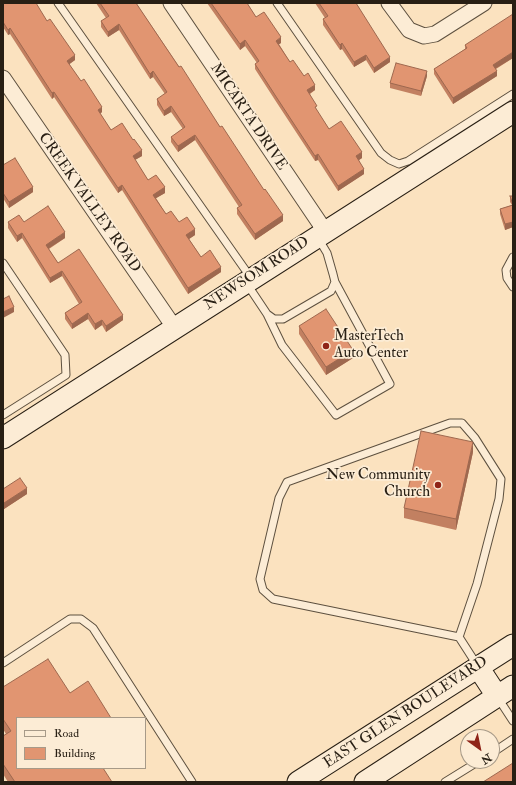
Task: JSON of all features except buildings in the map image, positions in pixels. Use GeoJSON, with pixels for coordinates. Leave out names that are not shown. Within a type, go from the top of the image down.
{"type":"FeatureCollection","features":[{"type":"Feature","properties":{"kind":"street","name":"MICARTA DRIVE"},"geometry":{"type":"LineString","coordinates":[[171,3],[321,233]]}},
{"type":"Feature","properties":{"kind":"street"},"geometry":{"type":"LineString","coordinates":[[389,3],[401,22],[414,34],[424,36],[435,34],[484,3]]}},
{"type":"Feature","properties":{"kind":"street","name":"CREEK VALLEY ROAD"},"geometry":{"type":"LineString","coordinates":[[3,78],[174,327]]}},
{"type":"Feature","properties":{"kind":"street","name":"NEWSOM ROAD"},"geometry":{"type":"LineString","coordinates":[[3,438],[321,233],[513,112]]}},
{"type":"Feature","properties":{"kind":"street","name":"EAST GLEN BOULEVARD"},"geometry":{"type":"LineString","coordinates":[[298,782],[513,645]]}},
{"type":"Feature","properties":{"kind":"street"},"geometry":{"type":"LineString","coordinates":[[365,782],[505,691],[478,667]]}},
{"type":"Feature","properties":{"kind":"lane"},"geometry":{"type":"LineString","coordinates":[[58,3],[248,280],[282,345],[336,414],[390,384],[335,282],[321,233]]}},
{"type":"Feature","properties":{"kind":"lane"},"geometry":{"type":"LineString","coordinates":[[277,3],[382,153],[390,160],[399,164],[408,161],[513,94]]}},
{"type":"Feature","properties":{"kind":"lane"},"geometry":{"type":"LineString","coordinates":[[513,257],[506,270],[507,278],[513,287]]}},
{"type":"Feature","properties":{"kind":"lane"},"geometry":{"type":"LineString","coordinates":[[3,263],[65,354],[66,375],[3,415]]}},
{"type":"Feature","properties":{"kind":"lane"},"geometry":{"type":"LineString","coordinates":[[267,314],[274,319],[283,319],[331,291],[335,282]]}},
{"type":"Feature","properties":{"kind":"lane"},"geometry":{"type":"LineString","coordinates":[[459,637],[479,577],[499,499],[501,479],[475,438],[462,423],[450,422],[287,482],[279,498],[260,579],[263,590],[273,599],[459,637],[478,667]]}},
{"type":"Feature","properties":{"kind":"lane"},"geometry":{"type":"LineString","coordinates":[[3,663],[70,619],[81,619],[93,628],[192,782]]}},
{"type":"Feature","properties":{"kind":"lane"},"geometry":{"type":"LineString","coordinates":[[505,691],[513,721]]}},
{"type":"Feature","properties":{"kind":"lane"},"geometry":{"type":"LineString","coordinates":[[500,748],[513,739]]}},
{"type":"Feature","properties":{"kind":"lane"},"geometry":{"type":"LineString","coordinates":[[445,782],[466,769]]}},
{"type":"Feature","properties":{"kind":"place","name":"MasterTech Auto Center"},"geometry":{"type":"Point","coordinates":[326,346]}},
{"type":"Feature","properties":{"kind":"place","name":"New Community Church"},"geometry":{"type":"Point","coordinates":[438,485]}}]}
